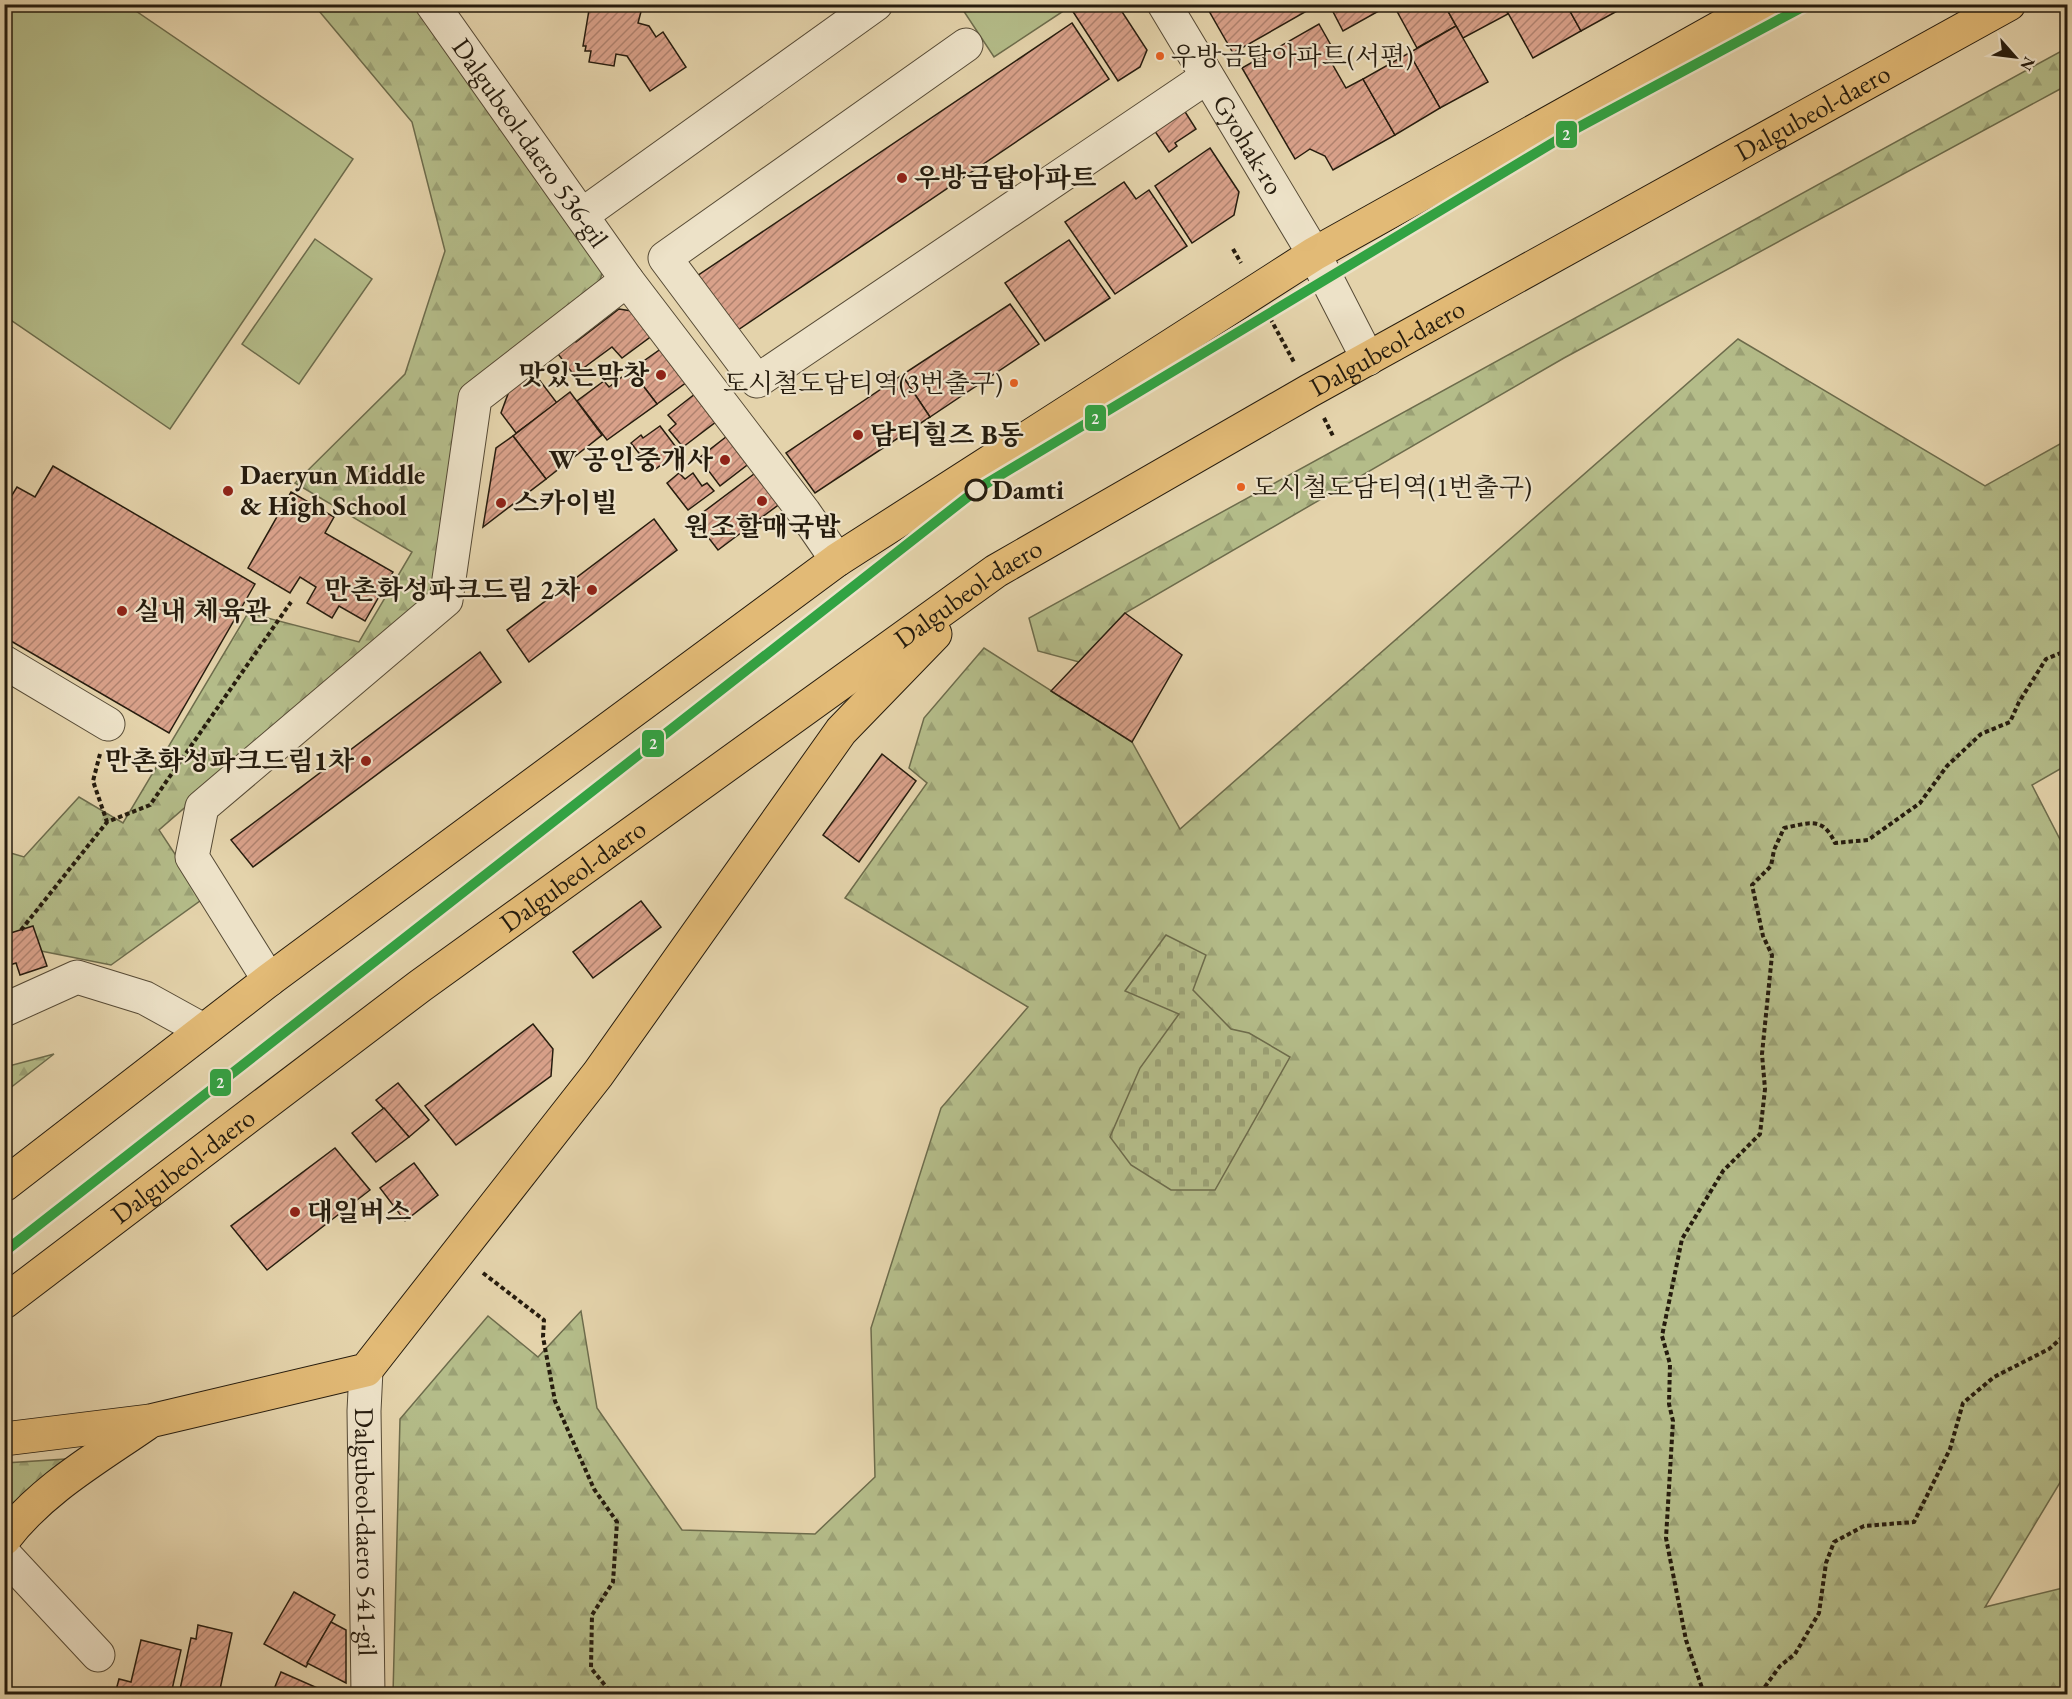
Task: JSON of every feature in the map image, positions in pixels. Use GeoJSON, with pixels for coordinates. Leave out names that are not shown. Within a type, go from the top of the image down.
{"type":"FeatureCollection","features":[{"type":"Feature","properties":{"kind":"main road"},"geometry":{"type":"LineString","coordinates":[[4,1185],[269,980],[837,561],[1314,254],[1762,4]]}},
{"type":"Feature","properties":{"kind":"main road","name":"Dalgubeol-daero"},"geometry":{"type":"LineString","coordinates":[[4,1302],[420,986],[996,571],[1309,391],[2009,4]]}},
{"type":"Feature","properties":{"kind":"main road"},"geometry":{"type":"LineString","coordinates":[[4,1439],[150,1421],[366,1370],[598,1074],[841,731],[996,571]]}},
{"type":"Feature","properties":{"kind":"main road"},"geometry":{"type":"LineString","coordinates":[[4,1539],[15,1525],[53,1489],[150,1421]]}},
{"type":"Feature","properties":{"kind":"street","name":"Dalgubeol-daero 536-gil"},"geometry":{"type":"LineString","coordinates":[[432,4],[627,280],[804,512],[837,561]]}},
{"type":"Feature","properties":{"kind":"street","name":"Gyohak-ro"},"geometry":{"type":"LineString","coordinates":[[1164,4],[1314,254],[1368,359]]}},
{"type":"Feature","properties":{"kind":"street"},"geometry":{"type":"LineString","coordinates":[[582,215],[868,7]]}},
{"type":"Feature","properties":{"kind":"street"},"geometry":{"type":"LineString","coordinates":[[966,45],[664,258],[757,381],[1207,77]]}},
{"type":"Feature","properties":{"kind":"street"},"geometry":{"type":"LineString","coordinates":[[269,980],[192,857],[202,807],[446,600],[475,398],[627,280]]}},
{"type":"Feature","properties":{"kind":"street"},"geometry":{"type":"LineString","coordinates":[[4,662],[108,724]]}},
{"type":"Feature","properties":{"kind":"street"},"geometry":{"type":"LineString","coordinates":[[4,1010],[77,977],[145,999],[203,1030]]}},
{"type":"Feature","properties":{"kind":"street","name":"Dalgubeol-daero 541-gil"},"geometry":{"type":"LineString","coordinates":[[366,1370],[364,1410],[368,1695]]}},
{"type":"Feature","properties":{"kind":"street"},"geometry":{"type":"LineString","coordinates":[[4,1554],[98,1655]]}},
{"type":"Feature","properties":{"kind":"path"},"geometry":{"type":"LineString","coordinates":[[1233,249],[1334,436]]}},
{"type":"Feature","properties":{"kind":"path"},"geometry":{"type":"LineString","coordinates":[[21,930],[107,822],[150,805],[291,602]]}},
{"type":"Feature","properties":{"kind":"path"},"geometry":{"type":"LineString","coordinates":[[1704,1695],[1686,1640],[1666,1538],[1673,1421],[1669,1404],[1670,1364],[1662,1336],[1682,1239],[1723,1171],[1760,1134],[1765,1089],[1762,1054],[1772,955],[1763,936],[1752,885],[1771,866],[1784,828],[1815,822],[1829,830],[1835,843],[1868,840],[1920,803],[1947,766],[1981,734],[2010,722],[2046,659],[2067,650]]}},
{"type":"Feature","properties":{"kind":"path"},"geometry":{"type":"LineString","coordinates":[[107,822],[93,781],[108,724]]}},
{"type":"Feature","properties":{"kind":"path"},"geometry":{"type":"LineString","coordinates":[[459,1254],[544,1320],[543,1337],[555,1401],[594,1489],[617,1522],[614,1582],[592,1615],[591,1668],[612,1695]]}},
{"type":"Feature","properties":{"kind":"path"},"geometry":{"type":"LineString","coordinates":[[1765,1695],[1764,1688],[1780,1666],[1795,1654],[1819,1613],[1826,1563],[1834,1542],[1864,1527],[1914,1522],[1950,1449],[1963,1402],[1994,1377],[2049,1349],[2067,1332]]}},
{"type":"Feature","properties":{"kind":"green space"},"geometry":{"type":"Polygon","coordinates":[[[1057,4],[1062,12],[994,57],[963,10],[972,5],[1057,4]]]}},
{"type":"Feature","properties":{"kind":"green space"},"geometry":{"type":"Polygon","coordinates":[[[4,5],[127,5],[353,159],[170,429],[5,316],[4,5]]]}},
{"type":"Feature","properties":{"kind":"green space"},"geometry":{"type":"Polygon","coordinates":[[[314,5],[416,5],[604,267],[596,294],[465,394],[437,589],[159,830],[204,898],[111,965],[41,951],[5,935],[4,851],[24,857],[79,797],[123,823],[248,613],[359,642],[412,552],[295,483],[405,374],[445,251],[412,122],[314,5]]]}},
{"type":"Feature","properties":{"kind":"green space"},"geometry":{"type":"Polygon","coordinates":[[[2067,48],[2067,84],[2062,88],[1564,358],[1125,613],[1079,662],[1038,651],[1029,618],[2067,48]]]}},
{"type":"Feature","properties":{"kind":"green space"},"geometry":{"type":"Polygon","coordinates":[[[315,239],[372,279],[299,384],[242,344],[315,239]]]}},
{"type":"Feature","properties":{"kind":"green space"},"geometry":{"type":"Polygon","coordinates":[[[1738,339],[1985,486],[2067,440],[2067,765],[2032,785],[2067,853],[2067,1471],[1985,1607],[2067,1587],[2067,1694],[393,1694],[400,1419],[488,1316],[538,1357],[581,1311],[597,1408],[682,1530],[815,1534],[875,1477],[871,1328],[941,1108],[1028,1007],[845,898],[927,783],[909,768],[924,718],[984,648],[1132,742],[1180,829],[1738,339]]]}},
{"type":"Feature","properties":{"kind":"green space"},"geometry":{"type":"Polygon","coordinates":[[[1166,935],[1206,955],[1193,990],[1231,1029],[1249,1033],[1290,1057],[1215,1190],[1171,1190],[1131,1165],[1110,1137],[1140,1068],[1179,1014],[1125,991],[1166,935]]]}},
{"type":"Feature","properties":{"kind":"green space"},"geometry":{"type":"Polygon","coordinates":[[[54,1054],[5,1092],[5,1067],[54,1054]]]}},
{"type":"Feature","properties":{"kind":"green space"},"geometry":{"type":"Polygon","coordinates":[[[67,1459],[5,1510],[5,1463],[67,1459]]]}},
{"type":"Feature","properties":{"kind":"building"},"geometry":{"type":"Polygon","coordinates":[[[590,4],[643,4],[638,23],[649,26],[656,37],[663,32],[686,67],[650,91],[627,56],[616,54],[614,66],[589,62],[591,51],[585,51],[586,46],[583,46],[590,4]]]}},
{"type":"Feature","properties":{"kind":"building"},"geometry":{"type":"Polygon","coordinates":[[[1068,4],[1117,4],[1147,50],[1140,67],[1118,81],[1068,4]]]}},
{"type":"Feature","properties":{"kind":"building"},"geometry":{"type":"Polygon","coordinates":[[[1205,4],[1319,4],[1233,53],[1205,4]]]}},
{"type":"Feature","properties":{"kind":"building"},"geometry":{"type":"Polygon","coordinates":[[[1329,4],[1384,4],[1386,7],[1343,31],[1329,4]]]}},
{"type":"Feature","properties":{"kind":"building"},"geometry":{"type":"Polygon","coordinates":[[[1393,4],[1444,4],[1456,26],[1417,48],[1393,4]]]}},
{"type":"Feature","properties":{"kind":"building"},"geometry":{"type":"Polygon","coordinates":[[[1444,4],[1503,4],[1508,14],[1463,38],[1444,4]]]}},
{"type":"Feature","properties":{"kind":"building"},"geometry":{"type":"Polygon","coordinates":[[[1503,4],[1566,4],[1581,31],[1533,58],[1503,4]]]}},
{"type":"Feature","properties":{"kind":"building"},"geometry":{"type":"Polygon","coordinates":[[[1566,4],[1627,4],[1628,5],[1581,31],[1566,4]]]}},
{"type":"Feature","properties":{"kind":"building","name":"우방금탑아파트"},"geometry":{"type":"Polygon","coordinates":[[[1072,23],[1109,79],[732,334],[694,278],[1072,23]]]}},
{"type":"Feature","properties":{"kind":"building"},"geometry":{"type":"Polygon","coordinates":[[[1319,24],[1337,56],[1330,60],[1346,88],[1363,79],[1395,135],[1333,170],[1325,156],[1310,149],[1295,159],[1242,68],[1319,24]]]}},
{"type":"Feature","properties":{"kind":"building"},"geometry":{"type":"Polygon","coordinates":[[[1456,26],[1488,82],[1440,108],[1409,53],[1456,26]]]}},
{"type":"Feature","properties":{"kind":"building"},"geometry":{"type":"Polygon","coordinates":[[[1409,53],[1440,108],[1395,135],[1363,79],[1409,53]]]}},
{"type":"Feature","properties":{"kind":"building"},"geometry":{"type":"Polygon","coordinates":[[[1182,107],[1196,129],[1175,143],[1177,146],[1169,152],[1152,127],[1182,107]]]}},
{"type":"Feature","properties":{"kind":"building"},"geometry":{"type":"Polygon","coordinates":[[[1210,148],[1239,192],[1234,215],[1192,243],[1155,186],[1210,148]]]}},
{"type":"Feature","properties":{"kind":"building"},"geometry":{"type":"Polygon","coordinates":[[[1124,182],[1136,199],[1149,190],[1187,246],[1115,294],[1065,222],[1124,182]]]}},
{"type":"Feature","properties":{"kind":"building"},"geometry":{"type":"Polygon","coordinates":[[[1069,240],[1110,298],[1045,341],[1005,283],[1069,240]]]}},
{"type":"Feature","properties":{"kind":"building"},"geometry":{"type":"Polygon","coordinates":[[[1010,304],[1039,344],[930,417],[902,375],[1010,304]]]}},
{"type":"Feature","properties":{"kind":"building"},"geometry":{"type":"Polygon","coordinates":[[[619,309],[644,313],[657,332],[622,358],[612,347],[574,375],[555,350],[573,337],[576,342],[619,309]]]}},
{"type":"Feature","properties":{"kind":"building","name":"맛있는막창"},"geometry":{"type":"Polygon","coordinates":[[[665,346],[691,379],[657,404],[631,370],[665,346]]]}},
{"type":"Feature","properties":{"kind":"building"},"geometry":{"type":"Polygon","coordinates":[[[531,369],[557,403],[516,433],[501,413],[512,383],[531,369]]]}},
{"type":"Feature","properties":{"kind":"building"},"geometry":{"type":"Polygon","coordinates":[[[631,370],[657,404],[607,440],[577,401],[604,381],[609,387],[631,370]]]}},
{"type":"Feature","properties":{"kind":"building","name":"담티힐즈 B동"},"geometry":{"type":"Polygon","coordinates":[[[902,375],[930,417],[815,493],[786,453],[902,375]]]}},
{"type":"Feature","properties":{"kind":"building"},"geometry":{"type":"Polygon","coordinates":[[[700,390],[721,418],[683,447],[669,430],[676,424],[668,415],[700,390]]]}},
{"type":"Feature","properties":{"kind":"building"},"geometry":{"type":"Polygon","coordinates":[[[570,392],[602,435],[546,479],[513,436],[570,392]]]}},
{"type":"Feature","properties":{"kind":"building"},"geometry":{"type":"Polygon","coordinates":[[[660,426],[679,451],[653,471],[631,443],[641,435],[643,438],[660,426]]]}},
{"type":"Feature","properties":{"kind":"building","name":"W 공인중개사"},"geometry":{"type":"Polygon","coordinates":[[[731,433],[751,462],[720,486],[699,458],[731,433]]]}},
{"type":"Feature","properties":{"kind":"building","name":"스카이빌"},"geometry":{"type":"Polygon","coordinates":[[[513,436],[546,479],[483,527],[496,448],[513,436]]]}},
{"type":"Feature","properties":{"kind":"building","name":"실내 체육관"},"geometry":{"type":"Polygon","coordinates":[[[53,466],[255,584],[169,733],[4,637],[4,508],[17,487],[35,497],[53,466]]]}},
{"type":"Feature","properties":{"kind":"building"},"geometry":{"type":"Polygon","coordinates":[[[758,471],[781,503],[718,550],[694,519],[758,471]]]}},
{"type":"Feature","properties":{"kind":"building"},"geometry":{"type":"Polygon","coordinates":[[[679,473],[685,479],[693,473],[702,486],[707,483],[714,491],[688,510],[667,483],[679,473]]]}},
{"type":"Feature","properties":{"kind":"building"},"geometry":{"type":"Polygon","coordinates":[[[291,492],[334,517],[325,533],[393,572],[365,621],[339,606],[332,618],[307,603],[316,587],[300,577],[290,593],[248,568],[291,492]]]}},
{"type":"Feature","properties":{"kind":"building","name":"만촌화성파크드림 2차"},"geometry":{"type":"Polygon","coordinates":[[[654,519],[677,550],[529,662],[507,630],[654,519]]]}},
{"type":"Feature","properties":{"kind":"building"},"geometry":{"type":"Polygon","coordinates":[[[1125,613],[1182,655],[1132,742],[1051,691],[1125,613]]]}},
{"type":"Feature","properties":{"kind":"building","name":"만촌화성파크드림1차"},"geometry":{"type":"Polygon","coordinates":[[[480,652],[501,682],[253,867],[231,840],[480,652]]]}},
{"type":"Feature","properties":{"kind":"building"},"geometry":{"type":"Polygon","coordinates":[[[882,754],[916,781],[859,862],[823,835],[882,754]]]}},
{"type":"Feature","properties":{"kind":"building"},"geometry":{"type":"Polygon","coordinates":[[[641,901],[661,927],[593,978],[573,952],[641,901]]]}},
{"type":"Feature","properties":{"kind":"building"},"geometry":{"type":"Polygon","coordinates":[[[33,926],[47,966],[20,975],[16,963],[4,967],[4,935],[33,926]]]}},
{"type":"Feature","properties":{"kind":"building"},"geometry":{"type":"Polygon","coordinates":[[[533,1024],[553,1049],[551,1076],[456,1145],[425,1106],[533,1024]]]}},
{"type":"Feature","properties":{"kind":"building"},"geometry":{"type":"Polygon","coordinates":[[[398,1083],[429,1120],[409,1137],[376,1100],[398,1083]]]}},
{"type":"Feature","properties":{"kind":"building"},"geometry":{"type":"Polygon","coordinates":[[[384,1108],[409,1137],[376,1162],[352,1133],[384,1108]]]}},
{"type":"Feature","properties":{"kind":"building","name":"대일버스"},"geometry":{"type":"Polygon","coordinates":[[[335,1148],[370,1190],[267,1270],[231,1226],[335,1148]]]}},
{"type":"Feature","properties":{"kind":"building"},"geometry":{"type":"Polygon","coordinates":[[[414,1163],[438,1195],[405,1221],[380,1188],[414,1163]]]}},
{"type":"Feature","properties":{"kind":"building"},"geometry":{"type":"Polygon","coordinates":[[[294,1592],[335,1615],[306,1667],[264,1644],[294,1592]]]}},
{"type":"Feature","properties":{"kind":"building"},"geometry":{"type":"Polygon","coordinates":[[[331,1622],[346,1630],[346,1683],[307,1663],[331,1622]]]}},
{"type":"Feature","properties":{"kind":"building"},"geometry":{"type":"Polygon","coordinates":[[[198,1625],[232,1633],[219,1694],[179,1694],[191,1638],[196,1639],[198,1625]]]}},
{"type":"Feature","properties":{"kind":"building"},"geometry":{"type":"Polygon","coordinates":[[[141,1640],[181,1650],[171,1694],[115,1694],[119,1679],[131,1682],[141,1640]]]}},
{"type":"Feature","properties":{"kind":"building"},"geometry":{"type":"Polygon","coordinates":[[[281,1672],[322,1690],[322,1694],[272,1694],[281,1672]]]}},
{"type":"Feature","properties":{"kind":"transit line","name":"2"},"geometry":{"type":"LineString","coordinates":[[4,1252],[979,488],[1579,127],[1808,4]]}},
{"type":"Feature","properties":{"kind":"place","name":"우방금탑아파트(서편)"},"geometry":{"type":"Point","coordinates":[1160,56]}},
{"type":"Feature","properties":{"kind":"place","name":"우방금탑아파트"},"geometry":{"type":"Point","coordinates":[902,178]}},
{"type":"Feature","properties":{"kind":"place","name":"맛있는막창"},"geometry":{"type":"Point","coordinates":[661,375]}},
{"type":"Feature","properties":{"kind":"place","name":"도시철도담티역(3번출구)"},"geometry":{"type":"Point","coordinates":[1014,383]}},
{"type":"Feature","properties":{"kind":"place","name":"담티힐즈 B동"},"geometry":{"type":"Point","coordinates":[858,435]}},
{"type":"Feature","properties":{"kind":"place","name":"W 공인중개사"},"geometry":{"type":"Point","coordinates":[725,460]}},
{"type":"Feature","properties":{"kind":"place","name":"도시철도담티역(1번출구)"},"geometry":{"type":"Point","coordinates":[1241,487]}},
{"type":"Feature","properties":{"kind":"place","name":"Damti"},"geometry":{"type":"Point","coordinates":[976,490]}},
{"type":"Feature","properties":{"kind":"place","name":"Daeryun Middle & High School"},"geometry":{"type":"Point","coordinates":[228,491]}},
{"type":"Feature","properties":{"kind":"place","name":"원조할매국밥"},"geometry":{"type":"Point","coordinates":[762,501]}},
{"type":"Feature","properties":{"kind":"place","name":"스카이빌"},"geometry":{"type":"Point","coordinates":[501,503]}},
{"type":"Feature","properties":{"kind":"place","name":"만촌화성파크드림 2차"},"geometry":{"type":"Point","coordinates":[592,590]}},
{"type":"Feature","properties":{"kind":"place","name":"실내 체육관"},"geometry":{"type":"Point","coordinates":[122,611]}},
{"type":"Feature","properties":{"kind":"place","name":"만촌화성파크드림1차"},"geometry":{"type":"Point","coordinates":[366,761]}},
{"type":"Feature","properties":{"kind":"place","name":"대일버스"},"geometry":{"type":"Point","coordinates":[295,1212]}}]}
